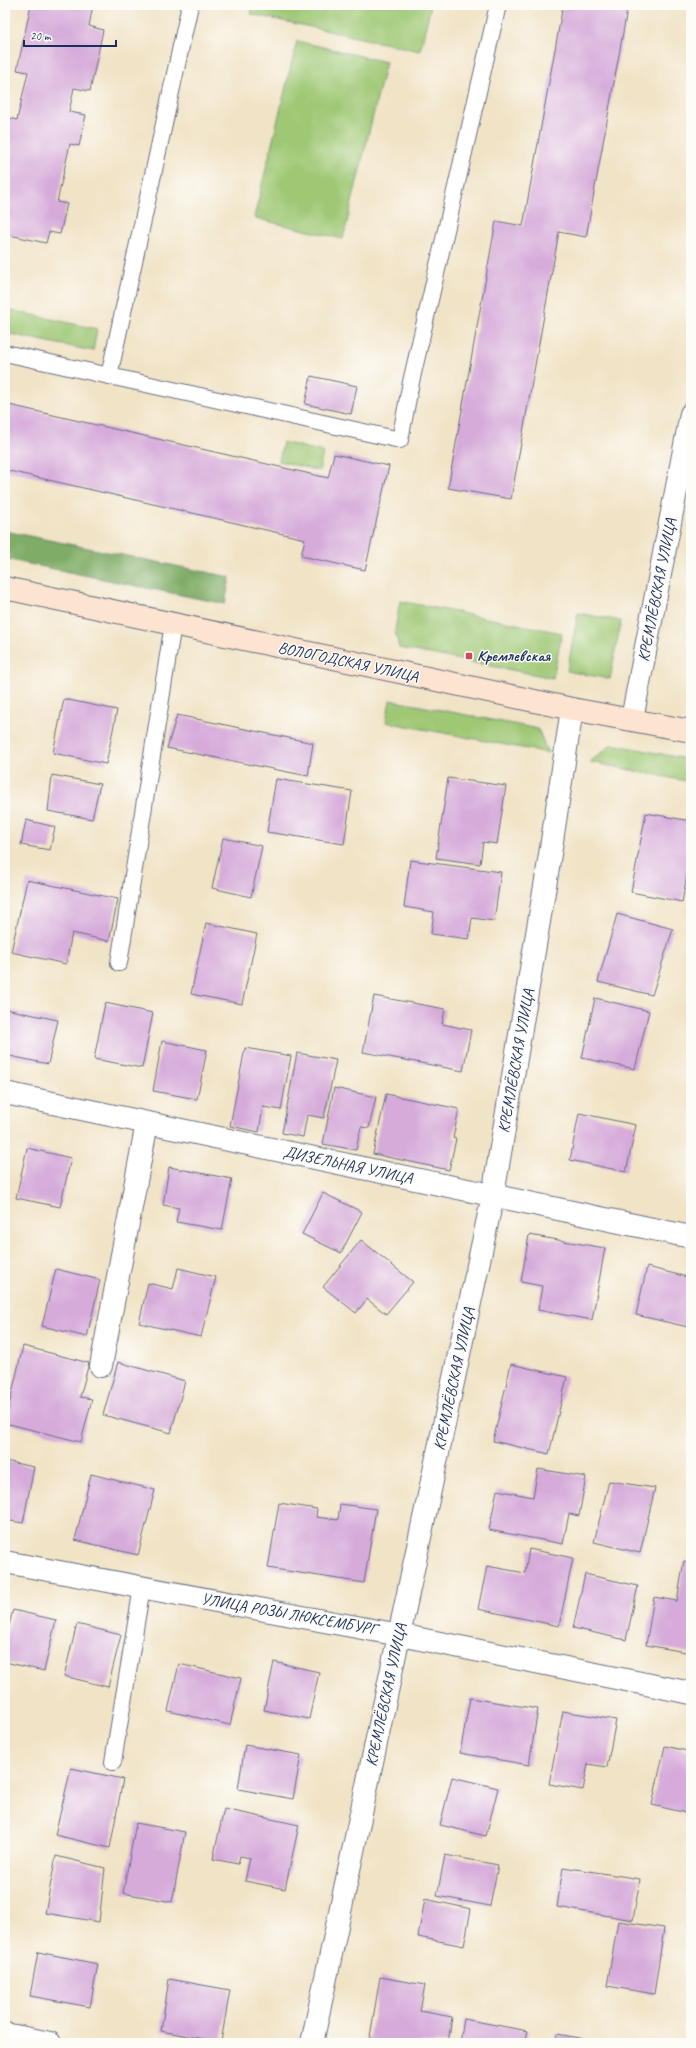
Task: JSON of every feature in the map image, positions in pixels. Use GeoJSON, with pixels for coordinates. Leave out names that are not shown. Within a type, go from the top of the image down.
{"type":"FeatureCollection","features":[{"type":"Feature","properties":{"kind":"main road","name":"ВОЛОГОДСКАЯ УЛИЦА"},"geometry":{"type":"LineString","coordinates":[[5,588],[572,709],[691,731]]}},
{"type":"Feature","properties":{"kind":"street","name":"КРЕМЛЁВСКАЯ УЛИЦА"},"geometry":{"type":"LineString","coordinates":[[632,719],[691,414]]}},
{"type":"Feature","properties":{"kind":"street","name":"КРЕМЛЁВСКАЯ УЛИЦА"},"geometry":{"type":"LineString","coordinates":[[312,2043],[493,1196],[547,874],[572,709]]}},
{"type":"Feature","properties":{"kind":"street","name":"ДИЗЕЛЬНАЯ УЛИЦА"},"geometry":{"type":"LineString","coordinates":[[5,1093],[691,1237]]}},
{"type":"Feature","properties":{"kind":"street"},"geometry":{"type":"LineString","coordinates":[[101,1366],[147,1122]]}},
{"type":"Feature","properties":{"kind":"street","name":"УЛИЦА РОЗЫ ЛЮКСЕМБУРГ"},"geometry":{"type":"LineString","coordinates":[[5,1562],[400,1635],[691,1694]]}},
{"type":"Feature","properties":{"kind":"street"},"geometry":{"type":"LineString","coordinates":[[5,2034],[49,2043]]}},
{"type":"Feature","properties":{"kind":"lane"},"geometry":{"type":"LineString","coordinates":[[109,376],[190,5]]}},
{"type":"Feature","properties":{"kind":"lane"},"geometry":{"type":"LineString","coordinates":[[5,353],[400,440],[411,382],[498,5]]}},
{"type":"Feature","properties":{"kind":"lane"},"geometry":{"type":"LineString","coordinates":[[119,963],[173,624]]}},
{"type":"Feature","properties":{"kind":"lane"},"geometry":{"type":"LineString","coordinates":[[113,1762],[142,1587]]}},
{"type":"Feature","properties":{"kind":"green space"},"geometry":{"type":"Polygon","coordinates":[[[253,5],[431,5],[420,51],[251,14],[253,5]]]}},
{"type":"Feature","properties":{"kind":"green space"},"geometry":{"type":"Polygon","coordinates":[[[297,41],[386,62],[343,239],[254,218],[297,41]]]}},
{"type":"Feature","properties":{"kind":"green space"},"geometry":{"type":"Polygon","coordinates":[[[5,309],[97,329],[93,351],[5,333],[5,309]]]}},
{"type":"Feature","properties":{"kind":"green space"},"geometry":{"type":"Polygon","coordinates":[[[283,442],[323,452],[319,471],[279,461],[283,442]]]}},
{"type":"Feature","properties":{"kind":"green space"},"geometry":{"type":"Polygon","coordinates":[[[5,531],[230,577],[225,604],[5,559],[5,531]]]}},
{"type":"Feature","properties":{"kind":"green space"},"geometry":{"type":"Polygon","coordinates":[[[400,601],[562,633],[553,678],[399,648],[395,630],[400,601]]]}},
{"type":"Feature","properties":{"kind":"green space"},"geometry":{"type":"Polygon","coordinates":[[[578,613],[621,621],[610,679],[567,671],[578,613]]]}},
{"type":"Feature","properties":{"kind":"green space"},"geometry":{"type":"Polygon","coordinates":[[[390,700],[538,729],[548,753],[386,722],[390,700]]]}},
{"type":"Feature","properties":{"kind":"green space"},"geometry":{"type":"Polygon","coordinates":[[[612,744],[691,760],[691,782],[590,762],[612,744]]]}},
{"type":"Feature","properties":{"kind":"building"},"geometry":{"type":"Polygon","coordinates":[[[31,5],[93,5],[89,26],[103,30],[90,91],[74,88],[69,112],[86,115],[79,146],[70,144],[57,202],[67,204],[60,234],[49,232],[46,243],[5,234],[5,121],[6,117],[17,120],[28,72],[17,70],[31,5]]]}},
{"type":"Feature","properties":{"kind":"building"},"geometry":{"type":"Polygon","coordinates":[[[98,5],[108,5],[107,8],[98,5]]]}},
{"type":"Feature","properties":{"kind":"building"},"geometry":{"type":"Polygon","coordinates":[[[563,5],[628,5],[586,237],[559,232],[511,499],[448,488],[496,221],[523,226],[563,5]]]}},
{"type":"Feature","properties":{"kind":"building"},"geometry":{"type":"Polygon","coordinates":[[[311,376],[357,386],[351,414],[305,404],[311,376]]]}},
{"type":"Feature","properties":{"kind":"building"},"geometry":{"type":"Polygon","coordinates":[[[5,404],[328,478],[334,454],[389,466],[365,570],[301,556],[305,539],[5,470],[5,404]]]}},
{"type":"Feature","properties":{"kind":"building"},"geometry":{"type":"Polygon","coordinates":[[[64,699],[117,710],[106,764],[53,753],[64,699]]]}},
{"type":"Feature","properties":{"kind":"building"},"geometry":{"type":"Polygon","coordinates":[[[177,715],[313,743],[308,776],[167,748],[177,715]]]}},
{"type":"Feature","properties":{"kind":"building"},"geometry":{"type":"Polygon","coordinates":[[[52,775],[100,784],[92,819],[48,811],[52,775]]]}},
{"type":"Feature","properties":{"kind":"building"},"geometry":{"type":"Polygon","coordinates":[[[448,778],[506,786],[497,844],[483,842],[480,864],[436,858],[448,778]]]}},
{"type":"Feature","properties":{"kind":"building"},"geometry":{"type":"Polygon","coordinates":[[[276,779],[352,791],[344,844],[267,832],[276,779]]]}},
{"type":"Feature","properties":{"kind":"building"},"geometry":{"type":"Polygon","coordinates":[[[646,813],[691,821],[691,854],[682,902],[631,892],[646,813]]]}},
{"type":"Feature","properties":{"kind":"building"},"geometry":{"type":"Polygon","coordinates":[[[26,820],[55,827],[50,850],[21,845],[26,820]]]}},
{"type":"Feature","properties":{"kind":"building"},"geometry":{"type":"Polygon","coordinates":[[[223,838],[262,846],[251,897],[212,888],[223,838]]]}},
{"type":"Feature","properties":{"kind":"building"},"geometry":{"type":"Polygon","coordinates":[[[410,860],[501,872],[494,921],[472,918],[469,939],[431,934],[434,912],[404,907],[410,860]]]}},
{"type":"Feature","properties":{"kind":"building"},"geometry":{"type":"Polygon","coordinates":[[[27,880],[118,899],[109,941],[72,933],[66,964],[11,952],[27,880]]]}},
{"type":"Feature","properties":{"kind":"building"},"geometry":{"type":"Polygon","coordinates":[[[617,914],[673,929],[652,995],[598,982],[617,914]]]}},
{"type":"Feature","properties":{"kind":"building"},"geometry":{"type":"Polygon","coordinates":[[[206,923],[257,934],[242,1004],[191,994],[206,923]]]}},
{"type":"Feature","properties":{"kind":"building"},"geometry":{"type":"Polygon","coordinates":[[[374,996],[445,1009],[442,1024],[471,1030],[463,1071],[363,1052],[374,996]]]}},
{"type":"Feature","properties":{"kind":"building"},"geometry":{"type":"Polygon","coordinates":[[[595,998],[649,1011],[635,1069],[582,1058],[595,998]]]}},
{"type":"Feature","properties":{"kind":"building"},"geometry":{"type":"Polygon","coordinates":[[[105,1003],[153,1013],[142,1068],[94,1059],[105,1003]]]}},
{"type":"Feature","properties":{"kind":"building"},"geometry":{"type":"Polygon","coordinates":[[[5,1009],[58,1020],[48,1064],[5,1055],[5,1009]]]}},
{"type":"Feature","properties":{"kind":"building"},"geometry":{"type":"Polygon","coordinates":[[[162,1041],[207,1050],[197,1099],[153,1091],[162,1041]]]}},
{"type":"Feature","properties":{"kind":"building"},"geometry":{"type":"Polygon","coordinates":[[[245,1048],[291,1056],[281,1110],[263,1107],[259,1132],[230,1126],[245,1048]]]}},
{"type":"Feature","properties":{"kind":"building"},"geometry":{"type":"Polygon","coordinates":[[[297,1053],[336,1060],[324,1118],[307,1115],[303,1137],[282,1133],[297,1053]]]}},
{"type":"Feature","properties":{"kind":"building"},"geometry":{"type":"Polygon","coordinates":[[[334,1088],[376,1097],[369,1128],[361,1127],[356,1150],[323,1144],[334,1088]]]}},
{"type":"Feature","properties":{"kind":"building"},"geometry":{"type":"Polygon","coordinates":[[[386,1094],[459,1109],[453,1138],[456,1139],[449,1170],[373,1154],[386,1094]]]}},
{"type":"Feature","properties":{"kind":"building"},"geometry":{"type":"Polygon","coordinates":[[[579,1113],[636,1125],[626,1172],[570,1160],[579,1113]]]}},
{"type":"Feature","properties":{"kind":"building"},"geometry":{"type":"Polygon","coordinates":[[[27,1148],[71,1158],[60,1207],[16,1198],[27,1148]]]}},
{"type":"Feature","properties":{"kind":"building"},"geometry":{"type":"Polygon","coordinates":[[[169,1167],[232,1179],[222,1230],[176,1222],[179,1208],[163,1205],[169,1167]]]}},
{"type":"Feature","properties":{"kind":"building"},"geometry":{"type":"Polygon","coordinates":[[[323,1193],[362,1212],[341,1253],[302,1234],[323,1193]]]}},
{"type":"Feature","properties":{"kind":"building"},"geometry":{"type":"Polygon","coordinates":[[[529,1235],[605,1248],[592,1320],[538,1310],[542,1286],[521,1282],[529,1235]]]}},
{"type":"Feature","properties":{"kind":"building"},"geometry":{"type":"Polygon","coordinates":[[[361,1240],[413,1282],[386,1314],[367,1299],[356,1313],[323,1287],[361,1240]]]}},
{"type":"Feature","properties":{"kind":"building"},"geometry":{"type":"Polygon","coordinates":[[[647,1267],[691,1278],[691,1314],[688,1327],[636,1315],[647,1267]]]}},
{"type":"Feature","properties":{"kind":"building"},"geometry":{"type":"Polygon","coordinates":[[[178,1268],[216,1277],[201,1337],[139,1323],[148,1283],[173,1289],[178,1268]]]}},
{"type":"Feature","properties":{"kind":"building"},"geometry":{"type":"Polygon","coordinates":[[[56,1269],[100,1280],[87,1337],[42,1326],[56,1269]]]}},
{"type":"Feature","properties":{"kind":"building"},"geometry":{"type":"Polygon","coordinates":[[[23,1346],[89,1363],[80,1397],[92,1399],[81,1442],[5,1423],[23,1346]]]}},
{"type":"Feature","properties":{"kind":"building"},"geometry":{"type":"Polygon","coordinates":[[[118,1362],[185,1381],[171,1433],[103,1415],[118,1362]]]}},
{"type":"Feature","properties":{"kind":"building"},"geometry":{"type":"Polygon","coordinates":[[[511,1364],[567,1377],[549,1454],[493,1441],[511,1364]]]}},
{"type":"Feature","properties":{"kind":"building"},"geometry":{"type":"Polygon","coordinates":[[[5,1461],[34,1467],[23,1523],[5,1520],[5,1461]]]}},
{"type":"Feature","properties":{"kind":"building"},"geometry":{"type":"Polygon","coordinates":[[[538,1469],[586,1477],[579,1516],[569,1514],[563,1544],[489,1530],[497,1490],[533,1497],[538,1469]]]}},
{"type":"Feature","properties":{"kind":"building"},"geometry":{"type":"Polygon","coordinates":[[[91,1474],[155,1490],[138,1555],[75,1540],[91,1474]]]}},
{"type":"Feature","properties":{"kind":"building"},"geometry":{"type":"Polygon","coordinates":[[[609,1481],[655,1488],[640,1553],[594,1542],[609,1481]]]}},
{"type":"Feature","properties":{"kind":"building"},"geometry":{"type":"Polygon","coordinates":[[[279,1503],[317,1509],[316,1517],[338,1520],[340,1504],[376,1509],[364,1583],[268,1568],[279,1503]]]}},
{"type":"Feature","properties":{"kind":"building"},"geometry":{"type":"Polygon","coordinates":[[[529,1549],[573,1558],[559,1626],[478,1609],[487,1566],[525,1573],[529,1549]]]}},
{"type":"Feature","properties":{"kind":"building"},"geometry":{"type":"Polygon","coordinates":[[[684,1561],[691,1562],[691,1653],[646,1645],[654,1597],[677,1601],[684,1561]]]}},
{"type":"Feature","properties":{"kind":"building"},"geometry":{"type":"Polygon","coordinates":[[[585,1574],[638,1586],[626,1640],[573,1628],[585,1574]]]}},
{"type":"Feature","properties":{"kind":"building"},"geometry":{"type":"Polygon","coordinates":[[[13,1610],[56,1620],[44,1671],[5,1662],[5,1641],[13,1610]]]}},
{"type":"Feature","properties":{"kind":"building"},"geometry":{"type":"Polygon","coordinates":[[[77,1624],[121,1635],[108,1687],[64,1676],[77,1624]]]}},
{"type":"Feature","properties":{"kind":"building"},"geometry":{"type":"Polygon","coordinates":[[[274,1662],[319,1672],[309,1719],[264,1710],[274,1662]]]}},
{"type":"Feature","properties":{"kind":"building"},"geometry":{"type":"Polygon","coordinates":[[[179,1664],[241,1678],[230,1725],[168,1711],[179,1664]]]}},
{"type":"Feature","properties":{"kind":"building"},"geometry":{"type":"Polygon","coordinates":[[[470,1698],[538,1709],[529,1765],[460,1753],[470,1698]]]}},
{"type":"Feature","properties":{"kind":"building"},"geometry":{"type":"Polygon","coordinates":[[[563,1711],[616,1720],[607,1767],[588,1764],[583,1790],[549,1784],[563,1711]]]}},
{"type":"Feature","properties":{"kind":"building"},"geometry":{"type":"Polygon","coordinates":[[[245,1745],[301,1755],[293,1799],[238,1789],[245,1745]]]}},
{"type":"Feature","properties":{"kind":"building"},"geometry":{"type":"Polygon","coordinates":[[[665,1746],[691,1752],[691,1814],[652,1805],[665,1746]]]}},
{"type":"Feature","properties":{"kind":"building"},"geometry":{"type":"Polygon","coordinates":[[[71,1768],[123,1779],[110,1848],[55,1835],[71,1768]]]}},
{"type":"Feature","properties":{"kind":"building"},"geometry":{"type":"Polygon","coordinates":[[[452,1777],[498,1788],[486,1836],[440,1825],[452,1777]]]}},
{"type":"Feature","properties":{"kind":"building"},"geometry":{"type":"Polygon","coordinates":[[[224,1809],[299,1825],[285,1889],[245,1881],[250,1858],[240,1856],[238,1864],[213,1859],[224,1809]]]}},
{"type":"Feature","properties":{"kind":"building"},"geometry":{"type":"Polygon","coordinates":[[[136,1823],[185,1832],[172,1902],[123,1893],[136,1823]]]}},
{"type":"Feature","properties":{"kind":"building"},"geometry":{"type":"Polygon","coordinates":[[[445,1855],[498,1865],[490,1906],[437,1896],[445,1855]]]}},
{"type":"Feature","properties":{"kind":"building"},"geometry":{"type":"Polygon","coordinates":[[[56,1856],[105,1868],[99,1922],[45,1913],[56,1856]]]}},
{"type":"Feature","properties":{"kind":"building"},"geometry":{"type":"Polygon","coordinates":[[[563,1867],[640,1879],[633,1920],[557,1907],[563,1867]]]}},
{"type":"Feature","properties":{"kind":"building"},"geometry":{"type":"Polygon","coordinates":[[[425,1899],[471,1909],[464,1946],[418,1937],[425,1899]]]}},
{"type":"Feature","properties":{"kind":"building"},"geometry":{"type":"Polygon","coordinates":[[[618,1921],[664,1928],[654,1994],[607,1986],[618,1921]]]}},
{"type":"Feature","properties":{"kind":"building"},"geometry":{"type":"Polygon","coordinates":[[[38,1952],[98,1964],[90,2007],[30,1996],[38,1952]]]}},
{"type":"Feature","properties":{"kind":"building"},"geometry":{"type":"Polygon","coordinates":[[[380,1977],[425,1985],[420,2011],[452,2017],[448,2043],[369,2043],[380,1977]]]}},
{"type":"Feature","properties":{"kind":"building"},"geometry":{"type":"Polygon","coordinates":[[[169,1979],[230,1990],[221,2042],[161,2031],[169,1979]]]}},
{"type":"Feature","properties":{"kind":"building"},"geometry":{"type":"Polygon","coordinates":[[[464,2019],[528,2031],[525,2043],[460,2043],[464,2019]]]}},
{"type":"Feature","properties":{"kind":"building"},"geometry":{"type":"Polygon","coordinates":[[[557,2034],[601,2042],[601,2043],[555,2043],[557,2034]]]}},
{"type":"Feature","properties":{"kind":"place","name":"Кремлевская"},"geometry":{"type":"Point","coordinates":[469,656]}}]}
